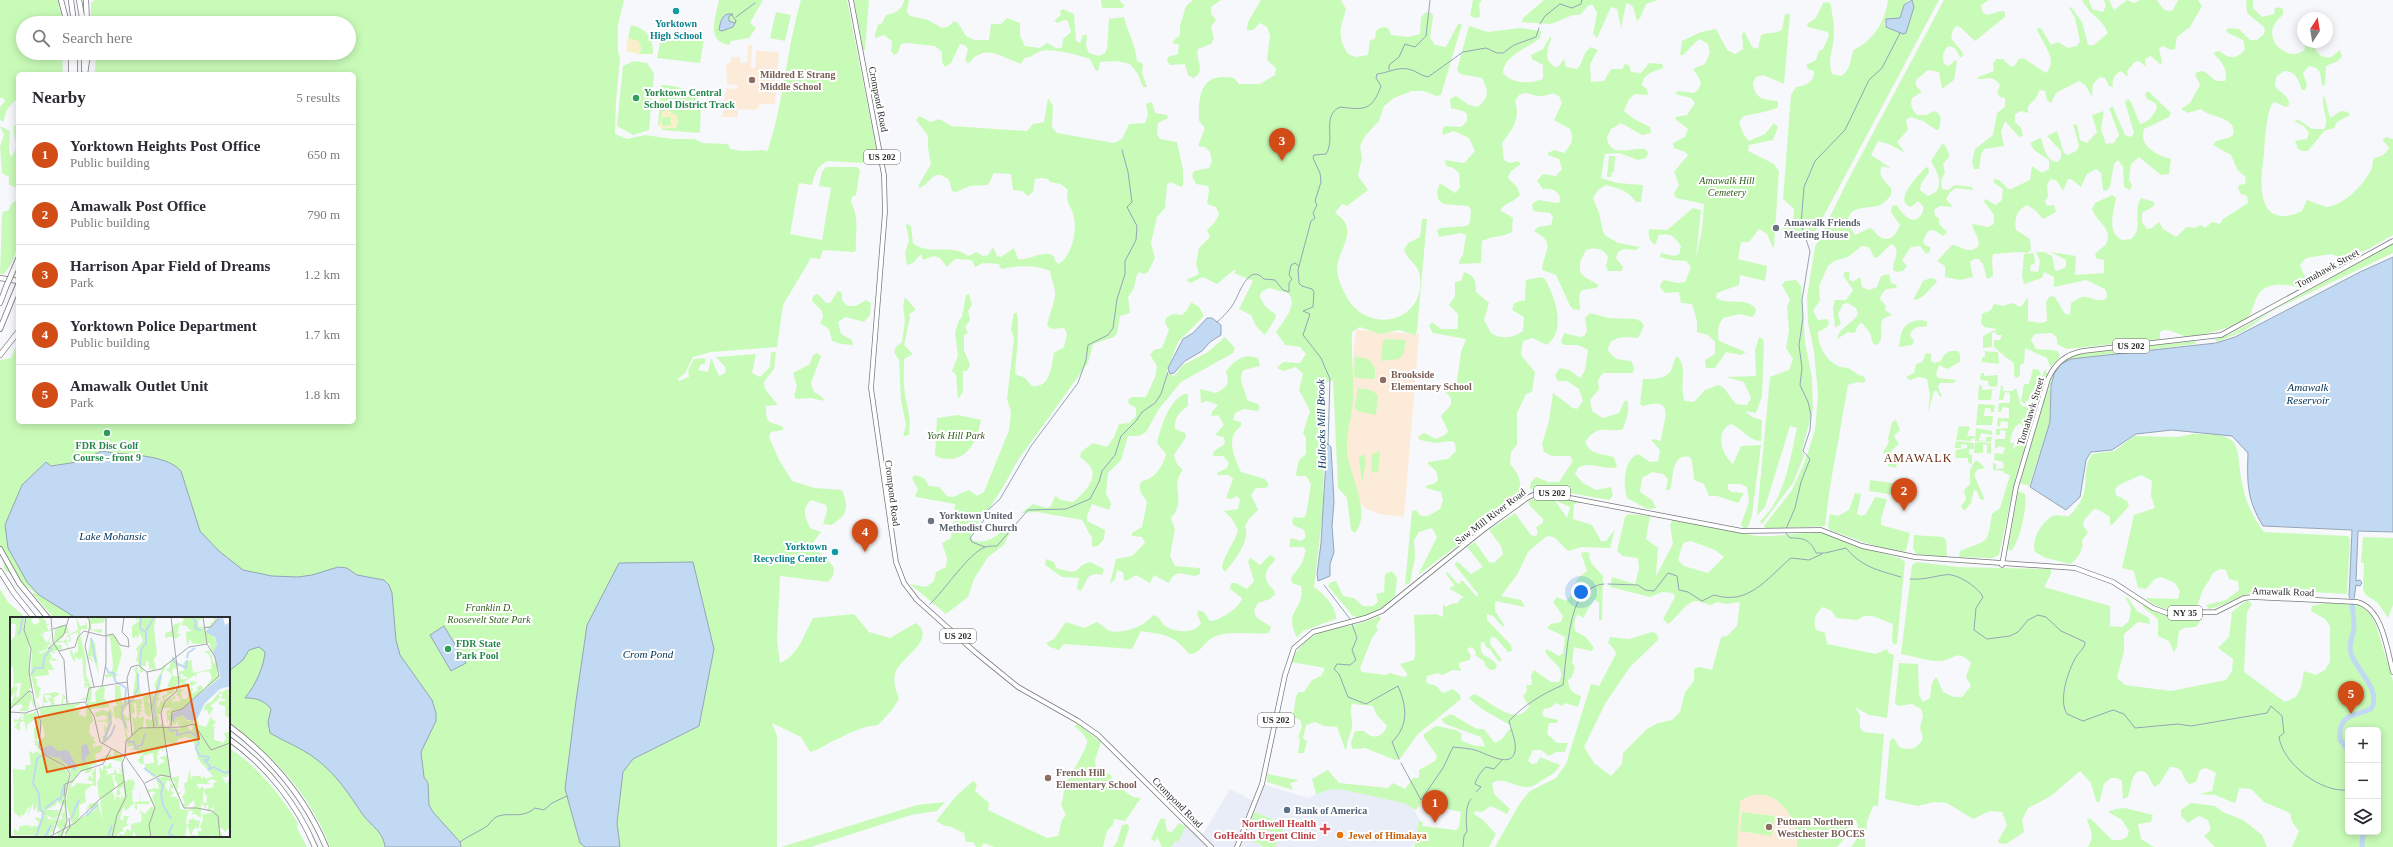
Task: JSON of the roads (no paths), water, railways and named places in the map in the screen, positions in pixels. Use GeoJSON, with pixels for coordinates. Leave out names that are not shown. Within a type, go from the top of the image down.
{"type":"FeatureCollection","features":[{"type":"Feature","properties":{"kind":"highway"},"geometry":{"type":"LineString","coordinates":[[61,0],[65,16]]}},
{"type":"Feature","properties":{"kind":"highway"},"geometry":{"type":"LineString","coordinates":[[71,0],[73,16]]}},
{"type":"Feature","properties":{"kind":"highway"},"geometry":{"type":"LineString","coordinates":[[80,0],[82,16]]}},
{"type":"Feature","properties":{"kind":"highway"},"geometry":{"type":"LineString","coordinates":[[86,0],[87,16]]}},
{"type":"Feature","properties":{"kind":"highway"},"geometry":{"type":"LineString","coordinates":[[71,60],[71,72]]}},
{"type":"Feature","properties":{"kind":"highway"},"geometry":{"type":"LineString","coordinates":[[75,60],[75,72]]}},
{"type":"Feature","properties":{"kind":"highway"},"geometry":{"type":"LineString","coordinates":[[84,60],[85,72]]}},
{"type":"Feature","properties":{"kind":"highway"},"geometry":{"type":"LineString","coordinates":[[85,72],[87,60]]}},
{"type":"Feature","properties":{"kind":"highway"},"geometry":{"type":"LineString","coordinates":[[0,303],[16,264]]}},
{"type":"Feature","properties":{"kind":"highway"},"geometry":{"type":"LineString","coordinates":[[0,278],[16,281]]}},
{"type":"Feature","properties":{"kind":"highway"},"geometry":{"type":"LineString","coordinates":[[0,329],[16,290]]}},
{"type":"Feature","properties":{"kind":"highway"},"geometry":{"type":"LineString","coordinates":[[0,355],[16,335]]}},
{"type":"Feature","properties":{"kind":"highway"},"geometry":{"type":"LineString","coordinates":[[0,549],[22,587],[47,617]]}},
{"type":"Feature","properties":{"kind":"highway"},"geometry":{"type":"LineString","coordinates":[[0,571],[8,585]]}},
{"type":"Feature","properties":{"kind":"highway"},"geometry":{"type":"LineString","coordinates":[[0,575],[33,617]]}},
{"type":"Feature","properties":{"kind":"highway"},"geometry":{"type":"LineString","coordinates":[[230,727],[261,752],[289,783],[307,809],[326,847]]}},
{"type":"Feature","properties":{"kind":"highway"},"geometry":{"type":"LineString","coordinates":[[230,740],[256,761],[277,784],[301,817],[315,847]]}},
{"type":"Feature","properties":{"kind":"main road","name":"Crompond Road"},"geometry":{"type":"LineString","coordinates":[[851,0],[884,175],[885,212],[871,388],[892,546],[901,578],[920,603],[1005,677],[1098,735],[1211,847]]}},
{"type":"Feature","properties":{"kind":"main road","name":"Tomahawk Street"},"geometry":{"type":"LineString","coordinates":[[2004,565],[2016,487],[2026,450],[2048,379],[2052,370],[2063,358],[2083,351],[2221,335],[2393,241]]}},
{"type":"Feature","properties":{"kind":"main road","name":"Saw Mill River Road"},"geometry":{"type":"LineString","coordinates":[[1237,847],[1262,784],[1285,675],[1294,648],[1313,632],[1365,618],[1390,606],[1483,530],[1536,493],[1549,492],[1742,531],[1768,532],[1816,529],[1862,546],[1909,556],[1949,561]]}},
{"type":"Feature","properties":{"kind":"main road","name":"Amawalk Road"},"geometry":{"type":"LineString","coordinates":[[1949,561],[2063,567],[2091,573],[2118,585],[2153,608],[2167,613],[2216,612],[2244,598],[2252,597],[2352,601],[2368,606],[2375,616],[2393,672]]}},
{"type":"Feature","properties":{"kind":"water"},"geometry":{"type":"Polygon","coordinates":[[[1912,0],[1914,7],[1906,33],[1903,34],[1886,27],[1886,19],[1900,18],[1904,5],[1912,0]]]}},
{"type":"Feature","properties":{"kind":"water"},"geometry":{"type":"Polygon","coordinates":[[[728,14],[733,14],[729,16],[729,21],[734,23],[736,21],[733,27],[722,31],[719,30],[723,18],[728,14]]]}},
{"type":"Feature","properties":{"kind":"water","name":"Amawalk Reservoir"},"geometry":{"type":"Polygon","coordinates":[[[2393,257],[2393,532],[2358,531],[2356,581],[2360,580],[2362,583],[2360,586],[2356,585],[2354,599],[2350,599],[2349,596],[2352,530],[2263,526],[2254,508],[2249,491],[2248,453],[2232,436],[2172,430],[2136,434],[2112,450],[2091,452],[2086,460],[2080,497],[2066,510],[2030,487],[2050,422],[2051,386],[2054,374],[2061,364],[2071,359],[2216,343],[2235,337],[2360,272],[2393,257]]]}},
{"type":"Feature","properties":{"kind":"water"},"geometry":{"type":"Polygon","coordinates":[[[1207,318],[1212,318],[1221,325],[1221,335],[1210,342],[1202,351],[1185,361],[1174,373],[1170,374],[1168,368],[1183,339],[1193,333],[1207,318]]]}},
{"type":"Feature","properties":{"kind":"water"},"geometry":{"type":"Polygon","coordinates":[[[1327,443],[1331,447],[1334,502],[1332,526],[1334,552],[1330,564],[1330,576],[1318,581],[1317,574],[1321,543],[1327,443]]]}},
{"type":"Feature","properties":{"kind":"water","name":"Lake Mohansic"},"geometry":{"type":"Polygon","coordinates":[[[102,451],[155,458],[174,465],[181,471],[200,531],[219,551],[243,570],[272,576],[298,577],[312,575],[338,567],[347,568],[357,575],[384,580],[389,585],[392,593],[396,640],[400,655],[432,700],[436,713],[436,721],[421,752],[424,777],[428,783],[429,805],[433,812],[460,842],[461,847],[385,847],[380,833],[363,815],[330,771],[311,755],[270,733],[268,722],[271,709],[266,703],[260,700],[245,698],[258,676],[263,664],[265,652],[259,647],[249,650],[243,660],[230,670],[230,617],[74,617],[39,595],[27,582],[8,548],[5,525],[22,485],[46,462],[51,466],[77,462],[102,451]]]}},
{"type":"Feature","properties":{"kind":"water","name":"Crom Pond"},"geometry":{"type":"Polygon","coordinates":[[[693,562],[714,649],[699,726],[633,759],[623,772],[617,823],[620,847],[585,847],[580,843],[565,789],[587,625],[619,563],[693,562]]]}},
{"type":"Feature","properties":{"kind":"water","name":"FDR State Park Pool"},"geometry":{"type":"Polygon","coordinates":[[[444,626],[466,663],[451,671],[430,635],[444,626]]]}},
{"type":"Feature","properties":{"kind":"waterway"},"geometry":{"type":"LineString","coordinates":[[1389,70],[1389,65],[1399,57],[1405,44],[1415,47],[1426,36],[1430,0]]}},
{"type":"Feature","properties":{"kind":"waterway"},"geometry":{"type":"LineString","coordinates":[[1540,24],[1545,16],[1560,4],[1572,8],[1581,4],[1582,0]]}},
{"type":"Feature","properties":{"kind":"waterway"},"geometry":{"type":"LineString","coordinates":[[736,17],[755,3]]}},
{"type":"Feature","properties":{"kind":"waterway"},"geometry":{"type":"LineString","coordinates":[[732,15],[736,21]]}},
{"type":"Feature","properties":{"kind":"waterway"},"geometry":{"type":"LineString","coordinates":[[1328,445],[1330,379],[1321,358],[1303,335],[1310,314],[1303,311],[1313,307],[1314,292],[1312,289],[1302,286],[1299,283],[1298,270],[1311,221],[1315,218],[1313,213],[1317,205],[1315,201],[1321,182],[1320,173],[1313,158],[1314,155],[1326,154],[1329,148],[1331,116],[1334,111],[1340,107],[1361,108],[1370,104],[1378,94],[1381,86],[1376,78],[1377,74],[1396,69],[1404,69],[1411,70],[1428,77],[1463,52],[1486,48],[1497,53],[1503,53],[1514,45],[1536,37],[1539,28]]}},
{"type":"Feature","properties":{"kind":"waterway"},"geometry":{"type":"LineString","coordinates":[[1786,529],[1795,508],[1801,482],[1810,459],[1803,451],[1810,430],[1811,415],[1808,402],[1800,385],[1802,368],[1799,345],[1803,318],[1802,300],[1810,251],[1801,225],[1804,187],[1815,161],[1845,130],[1869,80],[1882,68],[1900,33]]}},
{"type":"Feature","properties":{"kind":"waterway"},"geometry":{"type":"LineString","coordinates":[[985,547],[972,542],[970,538],[984,520],[988,510],[1000,499],[1031,446],[1078,383],[1086,360],[1088,345],[1108,335],[1113,328],[1117,299],[1125,274],[1125,261],[1136,240],[1137,226],[1127,207],[1132,202],[1128,172],[1122,150]]}},
{"type":"Feature","properties":{"kind":"waterway"},"geometry":{"type":"LineString","coordinates":[[1217,322],[1231,307],[1246,280],[1250,276],[1254,274],[1259,275],[1264,279],[1275,280],[1283,290],[1289,292],[1289,283],[1292,279],[1289,275],[1291,265],[1295,263],[1299,266]]}},
{"type":"Feature","properties":{"kind":"waterway"},"geometry":{"type":"LineString","coordinates":[[930,604],[964,564],[985,547],[997,546],[1028,510],[1066,509],[1090,499],[1099,482],[1102,471],[1115,455],[1121,436],[1136,421],[1142,412],[1155,403],[1161,394],[1168,372]]}},
{"type":"Feature","properties":{"kind":"waterway"},"geometry":{"type":"LineString","coordinates":[[1785,532],[1790,538],[1799,538],[1809,542],[1816,553],[1824,553]]}},
{"type":"Feature","properties":{"kind":"waterway","name":"Hallocks Mill Brook"},"geometry":{"type":"LineString","coordinates":[[1825,553],[1846,548],[1864,564],[1877,570],[1901,577]]}},
{"type":"Feature","properties":{"kind":"waterway","name":"Hallocks Mill Brook"},"geometry":{"type":"LineString","coordinates":[[1608,584],[1638,585],[1645,590],[1654,591],[1668,573],[1677,576],[1679,590],[1688,592],[1702,601],[1714,595],[1737,597],[1757,588],[1791,558],[1809,560],[1822,554]]}},
{"type":"Feature","properties":{"kind":"waterway","name":"Hallocks Mill Brook"},"geometry":{"type":"LineString","coordinates":[[1910,579],[1923,579],[1949,575],[1960,578],[1972,585],[1983,597],[1976,608],[1974,630],[1987,639],[2010,636],[2018,632],[2028,620],[2038,615],[2046,617],[2061,631],[2085,642],[2067,677],[2063,701],[2067,714],[2083,721],[2113,710],[2124,714],[2135,728],[2178,724],[2191,726],[2267,713],[2271,706],[2282,716],[2284,733],[2279,737],[2282,747],[2295,766],[2315,782],[2337,790],[2345,790]]}},
{"type":"Feature","properties":{"kind":"waterway","name":"Hallocks Mill Brook"},"geometry":{"type":"LineString","coordinates":[[1401,763],[1421,800],[1443,768],[1453,747],[1475,750],[1504,760],[1513,756],[1515,744],[1509,721],[1534,700],[1563,685],[1568,641],[1575,608],[1586,591],[1597,585],[1604,584]]}},
{"type":"Feature","properties":{"kind":"waterway","name":"Hallocks Mill Brook"},"geometry":{"type":"LineString","coordinates":[[1324,585],[1350,619]]}},
{"type":"Feature","properties":{"kind":"waterway"},"geometry":{"type":"LineString","coordinates":[[2345,746],[2340,740],[2341,725],[2348,717],[2371,709],[2374,702],[2374,696],[2368,682],[2355,662],[2350,648],[2354,627],[2352,599]]}},
{"type":"Feature","properties":{"kind":"waterway","name":"Hallocks Mill Brook"},"geometry":{"type":"LineString","coordinates":[[1352,624],[1357,638],[1352,650],[1356,660],[1350,665],[1337,664],[1334,669],[1339,674],[1348,697],[1366,704],[1398,686],[1405,708],[1405,716],[1398,736],[1392,742],[1399,759]]}},
{"type":"Feature","properties":{"kind":"waterway"},"geometry":{"type":"LineString","coordinates":[[1476,792],[1481,787],[1475,784],[1483,770],[1486,767],[1494,769],[1502,760]]}},
{"type":"Feature","properties":{"kind":"waterway"},"geometry":{"type":"LineString","coordinates":[[460,842],[486,827],[496,817],[501,815],[525,814],[535,808],[544,810],[552,803],[567,796]]}},
{"type":"Feature","properties":{"kind":"waterway"},"geometry":{"type":"LineString","coordinates":[[1463,847],[1464,836],[1467,831],[1467,810],[1471,799]]}},
{"type":"Feature","properties":{"kind":"waterway"},"geometry":{"type":"LineString","coordinates":[[2362,847],[2363,835]]}},
{"type":"Feature","properties":{"kind":"place","name":"Yorktown High School"},"geometry":{"type":"Point","coordinates":[676,11]}},
{"type":"Feature","properties":{"kind":"place","name":"Mildred E Strang Middle School"},"geometry":{"type":"Point","coordinates":[752,80]}},
{"type":"Feature","properties":{"kind":"place","name":"Yorktown Central School District Track"},"geometry":{"type":"Point","coordinates":[636,98]}},
{"type":"Feature","properties":{"kind":"place","name":"Harrison Apar Field of Dreams"},"geometry":{"type":"Point","coordinates":[1282,161]}},
{"type":"Feature","properties":{"kind":"place","name":"Amawalk Friends Meeting House"},"geometry":{"type":"Point","coordinates":[1776,228]}},
{"type":"Feature","properties":{"kind":"place","name":"Brookside Elementary School"},"geometry":{"type":"Point","coordinates":[1383,380]}},
{"type":"Feature","properties":{"kind":"place","name":"FDR Disc Golf Course - front 9"},"geometry":{"type":"Point","coordinates":[107,433]}},
{"type":"Feature","properties":{"kind":"place","name":"Amawalk Post Office"},"geometry":{"type":"Point","coordinates":[1904,511]}},
{"type":"Feature","properties":{"kind":"place","name":"Yorktown United Methodist Church"},"geometry":{"type":"Point","coordinates":[931,521]}},
{"type":"Feature","properties":{"kind":"place","name":"Yorktown Recycling Center"},"geometry":{"type":"Point","coordinates":[835,552]}},
{"type":"Feature","properties":{"kind":"place","name":"Yorktown Police Department"},"geometry":{"type":"Point","coordinates":[865,552]}},
{"type":"Feature","properties":{"kind":"place","name":"FDR State Park Pool"},"geometry":{"type":"Point","coordinates":[448,649]}},
{"type":"Feature","properties":{"kind":"place","name":"Amawalk Outlet Unit"},"geometry":{"type":"Point","coordinates":[2351,714]}},
{"type":"Feature","properties":{"kind":"place","name":"French Hill Elementary School"},"geometry":{"type":"Point","coordinates":[1048,778]}},
{"type":"Feature","properties":{"kind":"place","name":"Bank of America"},"geometry":{"type":"Point","coordinates":[1287,810]}},
{"type":"Feature","properties":{"kind":"place","name":"Yorktown Heights Post Office"},"geometry":{"type":"Point","coordinates":[1435,823]}},
{"type":"Feature","properties":{"kind":"place","name":"Putnam Northern Westchester BOCES"},"geometry":{"type":"Point","coordinates":[1769,827]}},
{"type":"Feature","properties":{"kind":"place","name":"Northwell Health GoHealth Urgent Clinic"},"geometry":{"type":"Point","coordinates":[1325,829]}},
{"type":"Feature","properties":{"kind":"place","name":"Jewel of Himalaya"},"geometry":{"type":"Point","coordinates":[1340,835]}},
{"type":"Feature","properties":{"kind":"district","name":"AMAWALK"},"geometry":{"type":"Point","coordinates":[1918,458]}},
{"type":"Feature","properties":{"kind":"park label","name":"Amawalk Hill Cemetery"},"geometry":{"type":"Point","coordinates":[1727,186]}},
{"type":"Feature","properties":{"kind":"park label","name":"York Hill Park"},"geometry":{"type":"Point","coordinates":[956,435]}},
{"type":"Feature","properties":{"kind":"park label","name":"Franklin D. Roosevelt State Park"},"geometry":{"type":"Point","coordinates":[489,612]}}]}
